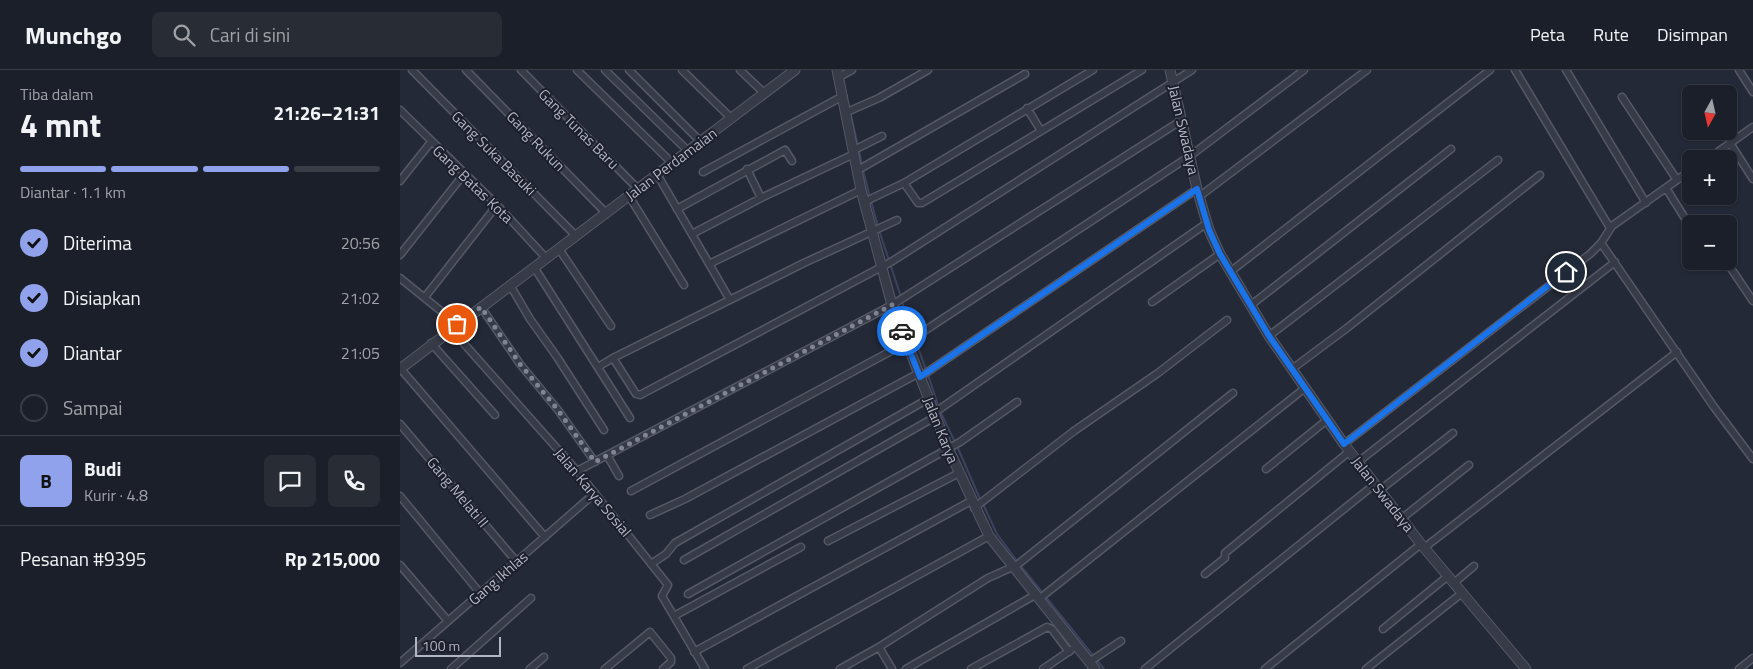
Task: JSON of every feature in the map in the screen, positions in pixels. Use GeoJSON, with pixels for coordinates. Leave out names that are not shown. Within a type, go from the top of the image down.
{"type":"FeatureCollection","features":[{"type":"Feature","properties":{"kind":"street","name":"Gang Suka Basuki"},"geometry":{"type":"LineString","coordinates":[[412,70],[576,236]]}},
{"type":"Feature","properties":{"kind":"street","name":"Gang Rukun"},"geometry":{"type":"LineString","coordinates":[[466,70],[606,214]]}},
{"type":"Feature","properties":{"kind":"street","name":"Gang Tunas Baru"},"geometry":{"type":"LineString","coordinates":[[521,70],[638,189]]}},
{"type":"Feature","properties":{"kind":"street"},"geometry":{"type":"LineString","coordinates":[[577,70],[672,163]]}},
{"type":"Feature","properties":{"kind":"street"},"geometry":{"type":"LineString","coordinates":[[604,70],[688,151]]}},
{"type":"Feature","properties":{"kind":"street"},"geometry":{"type":"LineString","coordinates":[[628,70],[700,141]]}},
{"type":"Feature","properties":{"kind":"street"},"geometry":{"type":"LineString","coordinates":[[682,70],[731,118]]}},
{"type":"Feature","properties":{"kind":"street"},"geometry":{"type":"LineString","coordinates":[[740,70],[764,93]]}},
{"type":"Feature","properties":{"kind":"street","name":"Jalan Perdamaian"},"geometry":{"type":"LineString","coordinates":[[400,368],[481,307],[512,287],[534,266],[606,214],[794,70]]}},
{"type":"Feature","properties":{"kind":"street"},"geometry":{"type":"LineString","coordinates":[[841,74],[852,70]]}},
{"type":"Feature","properties":{"kind":"street"},"geometry":{"type":"LineString","coordinates":[[850,112],[928,70]]}},
{"type":"Feature","properties":{"kind":"street"},"geometry":{"type":"LineString","coordinates":[[868,200],[904,183],[1093,70]]}},
{"type":"Feature","properties":{"kind":"street"},"geometry":{"type":"LineString","coordinates":[[904,183],[918,203],[922,203],[1142,70]]}},
{"type":"Feature","properties":{"kind":"street","name":"Jalan Swadaya"},"geometry":{"type":"LineString","coordinates":[[1170,70],[1172,85],[1207,223],[1230,272],[1269,336],[1347,448],[1423,546],[1526,669]]}},
{"type":"Feature","properties":{"kind":"street"},"geometry":{"type":"LineString","coordinates":[[613,358],[636,394],[640,395],[887,264],[1172,85],[1192,70]]}},
{"type":"Feature","properties":{"kind":"street"},"geometry":{"type":"LineString","coordinates":[[631,491],[909,341],[1190,156],[1304,70]]}},
{"type":"Feature","properties":{"kind":"street"},"geometry":{"type":"LineString","coordinates":[[650,515],[708,487],[932,369],[1199,192],[1367,70]]}},
{"type":"Feature","properties":{"kind":"street"},"geometry":{"type":"LineString","coordinates":[[1230,272],[1490,70]]}},
{"type":"Feature","properties":{"kind":"street"},"geometry":{"type":"LineString","coordinates":[[1515,70],[1610,228]]}},
{"type":"Feature","properties":{"kind":"street"},"geometry":{"type":"LineString","coordinates":[[1566,70],[1646,203]]}},
{"type":"Feature","properties":{"kind":"street"},"geometry":{"type":"LineString","coordinates":[[1739,70],[1753,92]]}},
{"type":"Feature","properties":{"kind":"street","name":"Jalan Karya"},"geometry":{"type":"LineString","coordinates":[[841,74],[843,96],[850,112],[854,152],[861,169],[861,190],[868,200],[887,264],[894,303],[928,399],[954,445],[959,473],[989,536],[1018,565],[1041,597],[1073,649],[1093,662]]}},
{"type":"Feature","properties":{"kind":"street"},"geometry":{"type":"LineString","coordinates":[[861,169],[1025,74]]}},
{"type":"Feature","properties":{"kind":"street"},"geometry":{"type":"LineString","coordinates":[[702,172],[843,96]]}},
{"type":"Feature","properties":{"kind":"street"},"geometry":{"type":"LineString","coordinates":[[1622,97],[1677,180]]}},
{"type":"Feature","properties":{"kind":"street"},"geometry":{"type":"LineString","coordinates":[[1027,108],[1041,131]]}},
{"type":"Feature","properties":{"kind":"street","name":"Gang Batas Kota"},"geometry":{"type":"LineString","coordinates":[[400,110],[497,205],[546,258]]}},
{"type":"Feature","properties":{"kind":"street"},"geometry":{"type":"LineString","coordinates":[[576,471],[894,303],[1182,120]]}},
{"type":"Feature","properties":{"kind":"street"},"geometry":{"type":"LineString","coordinates":[[1720,150],[1753,127]]}},
{"type":"Feature","properties":{"kind":"street"},"geometry":{"type":"LineString","coordinates":[[692,234],[882,136]]}},
{"type":"Feature","properties":{"kind":"street"},"geometry":{"type":"LineString","coordinates":[[400,181],[431,142]]}},
{"type":"Feature","properties":{"kind":"street"},"geometry":{"type":"LineString","coordinates":[[1730,143],[1753,180]]}},
{"type":"Feature","properties":{"kind":"street"},"geometry":{"type":"LineString","coordinates":[[1251,305],[1451,149]]}},
{"type":"Feature","properties":{"kind":"street"},"geometry":{"type":"LineString","coordinates":[[677,209],[785,150],[792,161]]}},
{"type":"Feature","properties":{"kind":"street"},"geometry":{"type":"LineString","coordinates":[[1269,336],[1498,160]]}},
{"type":"Feature","properties":{"kind":"street"},"geometry":{"type":"LineString","coordinates":[[747,170],[761,198]]}},
{"type":"Feature","properties":{"kind":"street"},"geometry":{"type":"LineString","coordinates":[[400,256],[464,174]]}},
{"type":"Feature","properties":{"kind":"street"},"geometry":{"type":"LineString","coordinates":[[657,174],[730,300]]}},
{"type":"Feature","properties":{"kind":"street"},"geometry":{"type":"LineString","coordinates":[[1292,369],[1348,328],[1540,175]]}},
{"type":"Feature","properties":{"kind":"street"},"geometry":{"type":"LineString","coordinates":[[1205,574],[1225,558],[1225,553],[1347,448],[1602,243],[1610,228],[1682,176]]}},
{"type":"Feature","properties":{"kind":"street"},"geometry":{"type":"LineString","coordinates":[[1666,188],[1683,215]]}},
{"type":"Feature","properties":{"kind":"street"},"geometry":{"type":"LineString","coordinates":[[709,264],[861,190]]}},
{"type":"Feature","properties":{"kind":"street"},"geometry":{"type":"LineString","coordinates":[[629,196],[684,285]]}},
{"type":"Feature","properties":{"kind":"street"},"geometry":{"type":"LineString","coordinates":[[425,297],[497,205]]}},
{"type":"Feature","properties":{"kind":"street"},"geometry":{"type":"LineString","coordinates":[[598,367],[804,263],[897,220]]}},
{"type":"Feature","properties":{"kind":"street"},"geometry":{"type":"LineString","coordinates":[[684,560],[936,414],[1207,223]]}},
{"type":"Feature","properties":{"kind":"street"},"geometry":{"type":"LineString","coordinates":[[1602,243],[1753,459]]}},
{"type":"Feature","properties":{"kind":"street"},"geometry":{"type":"LineString","coordinates":[[559,249],[611,326]]}},
{"type":"Feature","properties":{"kind":"street"},"geometry":{"type":"LineString","coordinates":[[1152,302],[1220,254]]}},
{"type":"Feature","properties":{"kind":"street"},"geometry":{"type":"LineString","coordinates":[[1358,462],[1615,262]]}},
{"type":"Feature","properties":{"kind":"street"},"geometry":{"type":"LineString","coordinates":[[534,266],[630,418]]}},
{"type":"Feature","properties":{"kind":"street"},"geometry":{"type":"LineString","coordinates":[[1732,270],[1753,301]]}},
{"type":"Feature","properties":{"kind":"street","name":"Jalan Karya Sosial"},"geometry":{"type":"LineString","coordinates":[[400,278],[425,297],[454,327],[596,493],[668,585],[662,596],[694,652],[706,669]]}},
{"type":"Feature","properties":{"kind":"street"},"geometry":{"type":"LineString","coordinates":[[512,287],[530,320],[557,356],[604,430]]}},
{"type":"Feature","properties":{"kind":"street"},"geometry":{"type":"LineString","coordinates":[[481,307],[520,364],[558,410],[595,462]]}},
{"type":"Feature","properties":{"kind":"street"},"geometry":{"type":"LineString","coordinates":[[694,652],[986,498],[1074,431],[1158,373],[1227,320]]}},
{"type":"Feature","properties":{"kind":"street"},"geometry":{"type":"LineString","coordinates":[[431,344],[495,415]]}},
{"type":"Feature","properties":{"kind":"street"},"geometry":{"type":"LineString","coordinates":[[1265,669],[1677,352]]}},
{"type":"Feature","properties":{"kind":"street"},"geometry":{"type":"LineString","coordinates":[[400,368],[545,536]]}},
{"type":"Feature","properties":{"kind":"street"},"geometry":{"type":"LineString","coordinates":[[906,669],[1041,597],[1306,388]]}},
{"type":"Feature","properties":{"kind":"street"},"geometry":{"type":"LineString","coordinates":[[840,669],[880,647],[988,578],[1018,565],[1233,393]]}},
{"type":"Feature","properties":{"kind":"street"},"geometry":{"type":"LineString","coordinates":[[651,564],[666,554],[675,544],[928,399]]}},
{"type":"Feature","properties":{"kind":"street"},"geometry":{"type":"LineString","coordinates":[[688,594],[954,445],[1017,402]]}},
{"type":"Feature","properties":{"kind":"street"},"geometry":{"type":"LineString","coordinates":[[1266,469],[1327,420]]}},
{"type":"Feature","properties":{"kind":"street","name":"Gang Melati II"},"geometry":{"type":"LineString","coordinates":[[400,424],[516,561]]}},
{"type":"Feature","properties":{"kind":"street"},"geometry":{"type":"LineString","coordinates":[[1145,669],[1378,487],[1453,433]]}},
{"type":"Feature","properties":{"kind":"street"},"geometry":{"type":"LineString","coordinates":[[607,455],[619,476]]}},
{"type":"Feature","properties":{"kind":"street"},"geometry":{"type":"LineString","coordinates":[[1401,518],[1469,465]]}},
{"type":"Feature","properties":{"kind":"street"},"geometry":{"type":"LineString","coordinates":[[828,541],[959,473]]}},
{"type":"Feature","properties":{"kind":"street","name":"Gang Ikhlas"},"geometry":{"type":"LineString","coordinates":[[400,663],[596,493]]}},
{"type":"Feature","properties":{"kind":"street"},"geometry":{"type":"LineString","coordinates":[[400,496],[480,593]]}},
{"type":"Feature","properties":{"kind":"street"},"geometry":{"type":"LineString","coordinates":[[747,669],[989,536]]}},
{"type":"Feature","properties":{"kind":"street"},"geometry":{"type":"LineString","coordinates":[[674,616],[801,547]]}},
{"type":"Feature","properties":{"kind":"street"},"geometry":{"type":"LineString","coordinates":[[400,565],[448,621]]}},
{"type":"Feature","properties":{"kind":"street"},"geometry":{"type":"LineString","coordinates":[[1454,583],[1474,566]]}},
{"type":"Feature","properties":{"kind":"street"},"geometry":{"type":"LineString","coordinates":[[1383,629],[1448,576]]}},
{"type":"Feature","properties":{"kind":"street"},"geometry":{"type":"LineString","coordinates":[[1366,669],[1462,593]]}},
{"type":"Feature","properties":{"kind":"street"},"geometry":{"type":"LineString","coordinates":[[451,669],[531,598]]}},
{"type":"Feature","properties":{"kind":"street"},"geometry":{"type":"LineString","coordinates":[[971,669],[1047,627],[1052,629],[1073,649],[1043,669]]}},
{"type":"Feature","properties":{"kind":"street"},"geometry":{"type":"LineString","coordinates":[[605,669],[650,632],[671,658],[671,662],[663,669]]}},
{"type":"Feature","properties":{"kind":"street"},"geometry":{"type":"LineString","coordinates":[[1093,662],[1121,641]]}},
{"type":"Feature","properties":{"kind":"street"},"geometry":{"type":"LineString","coordinates":[[880,647],[892,669]]}},
{"type":"Feature","properties":{"kind":"street"},"geometry":{"type":"LineString","coordinates":[[530,669],[544,657]]}},
{"type":"Feature","properties":{"kind":"street"},"geometry":{"type":"LineString","coordinates":[[1739,669],[1753,658]]}},
{"type":"Feature","properties":{"kind":"waterway"},"geometry":{"type":"LineString","coordinates":[[844,85],[858,146]]}},
{"type":"Feature","properties":{"kind":"waterway"},"geometry":{"type":"LineString","coordinates":[[859,150],[862,165]]}},
{"type":"Feature","properties":{"kind":"waterway"},"geometry":{"type":"LineString","coordinates":[[863,170],[870,197]]}},
{"type":"Feature","properties":{"kind":"waterway"},"geometry":{"type":"LineString","coordinates":[[871,201],[878,226]]}},
{"type":"Feature","properties":{"kind":"waterway"},"geometry":{"type":"LineString","coordinates":[[879,230],[901,297]]}},
{"type":"Feature","properties":{"kind":"waterway"},"geometry":{"type":"LineString","coordinates":[[902,302],[914,335]]}},
{"type":"Feature","properties":{"kind":"waterway"},"geometry":{"type":"LineString","coordinates":[[915,339],[926,370]]}},
{"type":"Feature","properties":{"kind":"waterway"},"geometry":{"type":"LineString","coordinates":[[928,375],[940,411],[955,442]]}},
{"type":"Feature","properties":{"kind":"waterway"},"geometry":{"type":"LineString","coordinates":[[957,446],[980,499]]}},
{"type":"Feature","properties":{"kind":"waterway"},"geometry":{"type":"LineString","coordinates":[[983,504],[997,534],[1017,561]]}},
{"type":"Feature","properties":{"kind":"waterway"},"geometry":{"type":"LineString","coordinates":[[1020,565],[1104,669]]}},
{"type":"Feature","properties":{"kind":"way so far"},"geometry":{"type":"LineString","coordinates":[[457,324],[481,307],[520,364],[558,410],[595,462],[892,305],[902,331]]}},
{"type":"Feature","properties":{"kind":"route"},"geometry":{"type":"LineString","coordinates":[[902,331],[920,377],[1197,189],[1209,230],[1220,254],[1269,336],[1344,444],[1566,272]]}}]}
